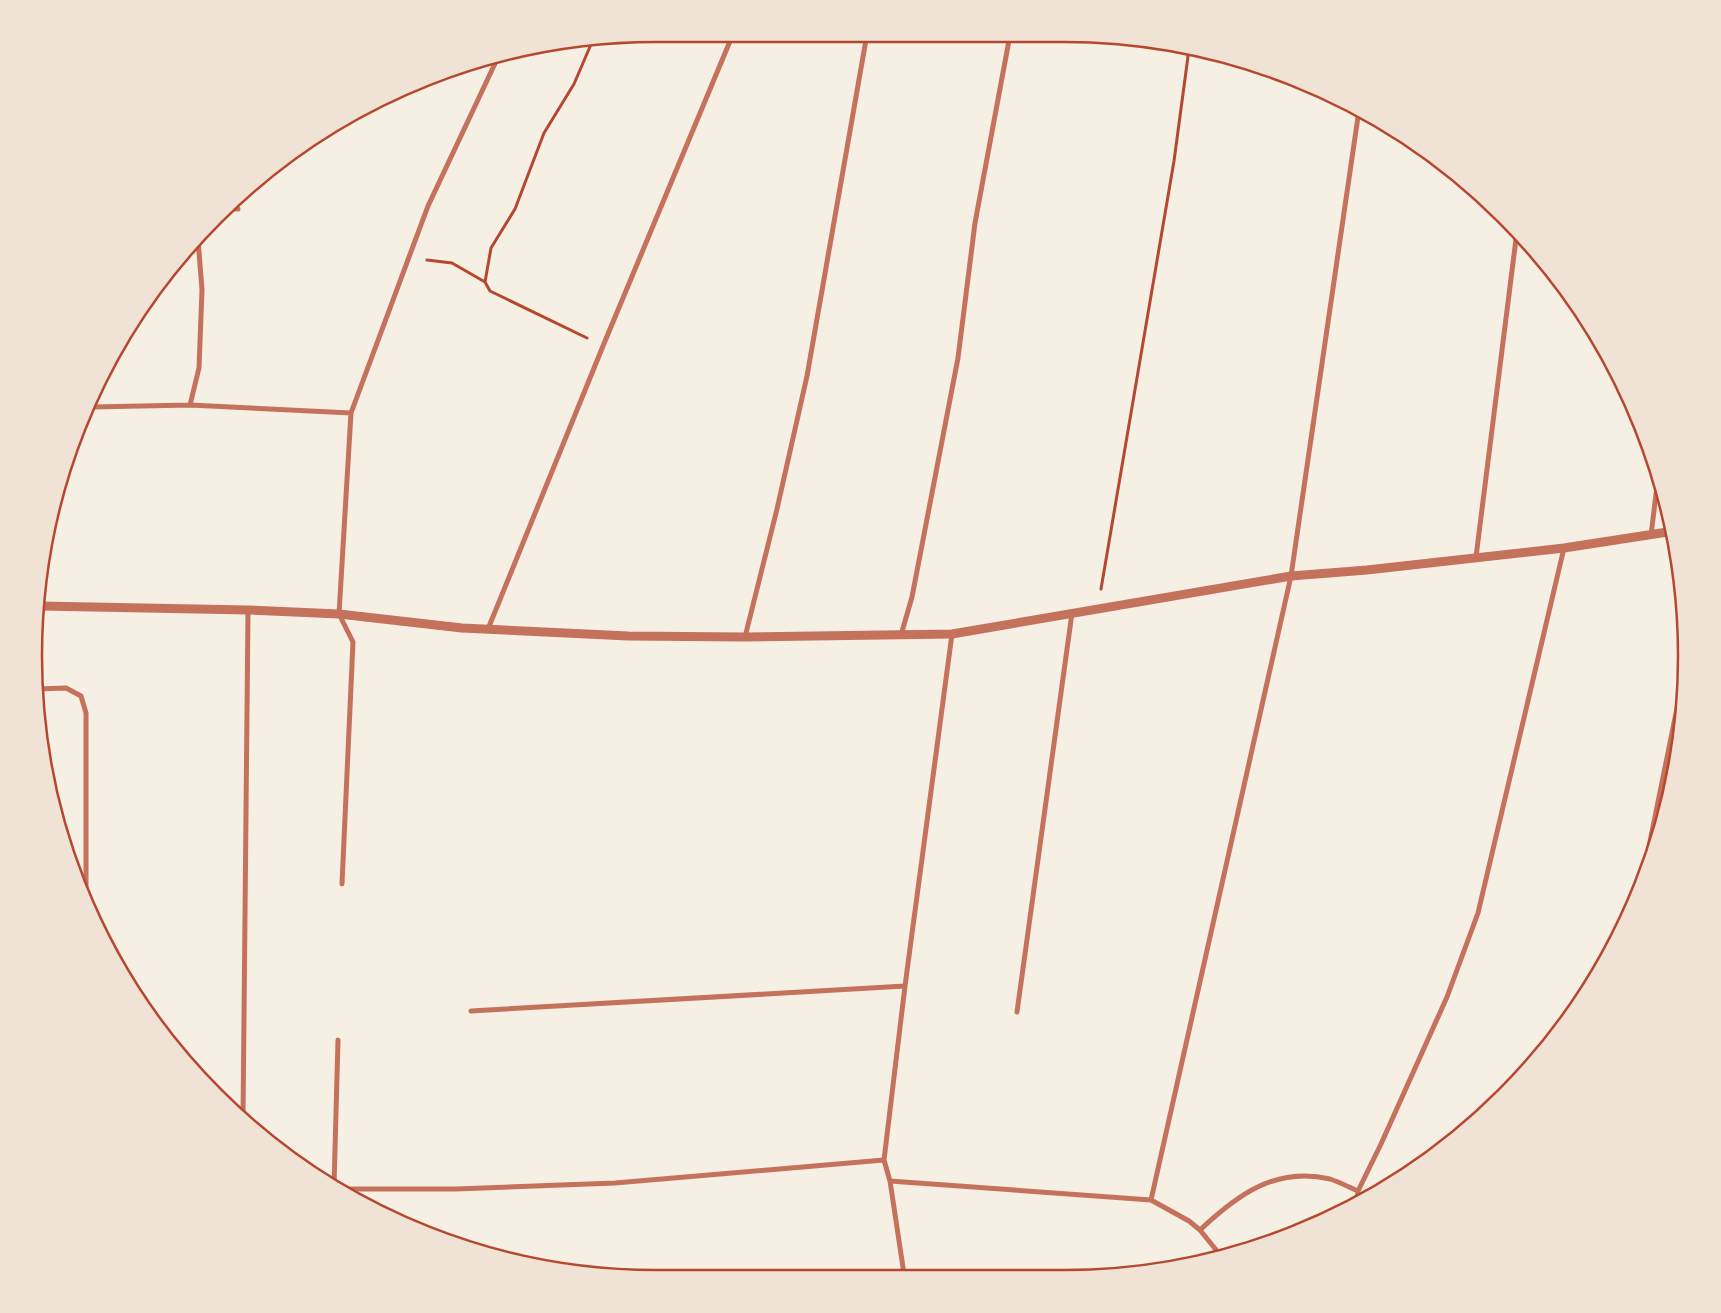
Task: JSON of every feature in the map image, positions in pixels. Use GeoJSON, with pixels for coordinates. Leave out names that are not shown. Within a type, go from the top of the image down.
{"type":"FeatureCollection","features":[{"type":"Feature","properties":{"kind":"street"},"geometry":{"type":"LineString","coordinates":[[488,629],[729,43]]}},
{"type":"Feature","properties":{"kind":"street"},"geometry":{"type":"LineString","coordinates":[[745,637],[777,509],[807,376],[866,43]]}},
{"type":"Feature","properties":{"kind":"street"},"geometry":{"type":"LineString","coordinates":[[901,635],[912,597],[958,358],[974,223],[1008,43]]}},
{"type":"Feature","properties":{"kind":"street"},"geometry":{"type":"LineString","coordinates":[[342,884],[353,642],[339,614],[351,413],[428,206],[494,64]]}},
{"type":"Feature","properties":{"kind":"street"},"geometry":{"type":"LineString","coordinates":[[1151,1200],[1291,576],[1358,118]]}},
{"type":"Feature","properties":{"kind":"street"},"geometry":{"type":"LineString","coordinates":[[1476,557],[1516,241]]}},
{"type":"Feature","properties":{"kind":"street"},"geometry":{"type":"LineString","coordinates":[[190,405],[199,368],[202,290],[199,248]]}},
{"type":"Feature","properties":{"kind":"street"},"geometry":{"type":"LineString","coordinates":[[96,407],[190,405],[351,413]]}},
{"type":"Feature","properties":{"kind":"street"},"geometry":{"type":"LineString","coordinates":[[1651,535],[1656,492]]}},
{"type":"Feature","properties":{"kind":"street"},"geometry":{"type":"LineString","coordinates":[[45,606],[248,610],[339,614],[488,629],[628,636],[745,637],[952,634],[1291,576],[1366,570],[1564,548],[1666,532]]}},
{"type":"Feature","properties":{"kind":"street"},"geometry":{"type":"LineString","coordinates":[[1357,1195],[1358,1190],[1381,1144],[1447,997],[1478,913],[1564,548]]}},
{"type":"Feature","properties":{"kind":"street"},"geometry":{"type":"LineString","coordinates":[[243,1110],[248,610]]}},
{"type":"Feature","properties":{"kind":"street"},"geometry":{"type":"LineString","coordinates":[[1017,1012],[1072,614]]}},
{"type":"Feature","properties":{"kind":"street"},"geometry":{"type":"LineString","coordinates":[[903,1270],[890,1181],[884,1160],[952,634]]}},
{"type":"Feature","properties":{"kind":"street"},"geometry":{"type":"LineString","coordinates":[[44,689],[66,688],[81,696],[86,713],[86,883]]}},
{"type":"Feature","properties":{"kind":"street"},"geometry":{"type":"LineString","coordinates":[[1650,840],[1675,719]]}},
{"type":"Feature","properties":{"kind":"street"},"geometry":{"type":"LineString","coordinates":[[471,1010],[905,986]]}},
{"type":"Feature","properties":{"kind":"street"},"geometry":{"type":"LineString","coordinates":[[334,1179],[338,1040]]}},
{"type":"Feature","properties":{"kind":"street"},"geometry":{"type":"LineString","coordinates":[[351,1189],[456,1189],[615,1182],[884,1160]]}},
{"type":"Feature","properties":{"kind":"street"},"geometry":{"type":"LineString","coordinates":[[1200,1230],[1224,1208],[1266,1182],[1301,1176],[1330,1179],[1358,1190]]}},
{"type":"Feature","properties":{"kind":"street"},"geometry":{"type":"LineString","coordinates":[[890,1181],[1151,1200],[1200,1230],[1217,1251]]}},
{"type":"Feature","properties":{"kind":"path"},"geometry":{"type":"LineString","coordinates":[[590,47],[574,84],[544,133],[515,209],[491,248],[486,282],[490,291],[603,346]]}},
{"type":"Feature","properties":{"kind":"path"},"geometry":{"type":"LineString","coordinates":[[1098,609],[1174,161],[1188,55]]}},
{"type":"Feature","properties":{"kind":"path"},"geometry":{"type":"LineString","coordinates":[[409,257],[452,263],[486,282]]}}]}
